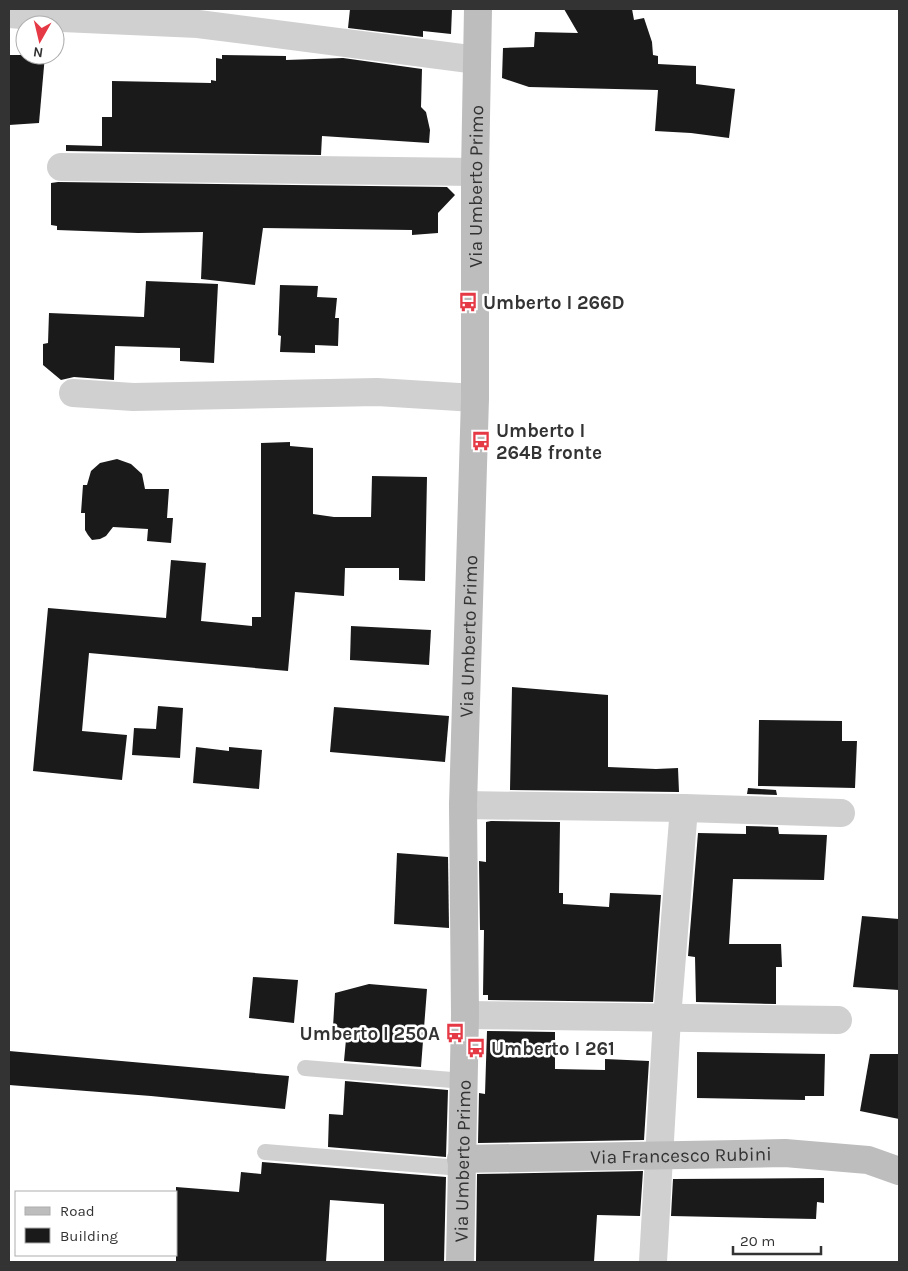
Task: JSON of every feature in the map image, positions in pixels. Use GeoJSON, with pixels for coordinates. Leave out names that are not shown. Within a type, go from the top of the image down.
{"type":"FeatureCollection","features":[{"type":"Feature","properties":{"kind":"main road","name":"Via Umberto Primo"},"geometry":{"type":"LineString","coordinates":[[460,1262],[465,1015],[464,805],[475,398],[475,172],[478,9]]}},
{"type":"Feature","properties":{"kind":"main road","name":"Via Francesco Rubini"},"geometry":{"type":"LineString","coordinates":[[461,1163],[785,1153],[868,1160],[899,1171]]}},
{"type":"Feature","properties":{"kind":"street"},"geometry":{"type":"LineString","coordinates":[[9,14],[198,24],[477,60]]}},
{"type":"Feature","properties":{"kind":"street"},"geometry":{"type":"LineString","coordinates":[[61,167],[475,172]]}},
{"type":"Feature","properties":{"kind":"street"},"geometry":{"type":"LineString","coordinates":[[74,393],[133,398],[377,392],[475,398]]}},
{"type":"Feature","properties":{"kind":"street"},"geometry":{"type":"LineString","coordinates":[[464,805],[684,808],[841,813]]}},
{"type":"Feature","properties":{"kind":"street"},"geometry":{"type":"LineString","coordinates":[[652,1262],[684,808]]}},
{"type":"Feature","properties":{"kind":"street"},"geometry":{"type":"LineString","coordinates":[[465,1015],[838,1020]]}},
{"type":"Feature","properties":{"kind":"lane"},"geometry":{"type":"LineString","coordinates":[[306,1068],[464,1080]]}},
{"type":"Feature","properties":{"kind":"lane"},"geometry":{"type":"LineString","coordinates":[[265,1152],[461,1163]]}},
{"type":"Feature","properties":{"kind":"building"},"geometry":{"type":"Polygon","coordinates":[[[350,9],[452,9],[451,34],[423,31],[423,37],[348,28],[350,9]]]}},
{"type":"Feature","properties":{"kind":"building"},"geometry":{"type":"Polygon","coordinates":[[[564,9],[632,9],[634,20],[644,18],[652,42],[653,55],[658,56],[658,64],[696,66],[696,84],[735,89],[729,138],[655,131],[658,90],[529,87],[502,78],[503,48],[534,47],[535,32],[578,33],[564,9]]]}},
{"type":"Feature","properties":{"kind":"building"},"geometry":{"type":"Polygon","coordinates":[[[9,55],[15,55],[15,65],[44,65],[39,123],[9,125],[9,55]]]}},
{"type":"Feature","properties":{"kind":"building"},"geometry":{"type":"Polygon","coordinates":[[[222,55],[286,56],[286,60],[343,58],[422,69],[421,107],[426,112],[430,130],[429,143],[322,136],[321,155],[66,151],[66,145],[102,146],[102,117],[112,117],[112,81],[211,83],[211,80],[216,81],[216,58],[222,59],[222,55]]]}},
{"type":"Feature","properties":{"kind":"building"},"geometry":{"type":"Polygon","coordinates":[[[51,183],[447,187],[455,195],[438,213],[438,233],[412,235],[412,230],[263,228],[255,285],[201,279],[203,232],[138,233],[57,230],[57,226],[51,225],[51,183]]]}},
{"type":"Feature","properties":{"kind":"building"},"geometry":{"type":"Polygon","coordinates":[[[146,281],[218,284],[214,363],[180,361],[180,348],[115,346],[114,380],[74,377],[61,380],[43,365],[43,344],[48,343],[49,313],[144,317],[146,281]]]}},
{"type":"Feature","properties":{"kind":"building"},"geometry":{"type":"Polygon","coordinates":[[[280,285],[318,286],[317,297],[337,298],[335,318],[339,318],[338,346],[315,345],[315,353],[280,352],[281,336],[278,335],[280,285]]]}},
{"type":"Feature","properties":{"kind":"building"},"geometry":{"type":"Polygon","coordinates":[[[290,442],[290,446],[313,448],[313,514],[334,517],[371,517],[372,476],[427,477],[425,581],[399,580],[399,568],[345,568],[344,596],[295,592],[288,671],[89,653],[82,731],[127,735],[122,780],[33,771],[48,608],[166,618],[171,560],[206,563],[201,621],[252,626],[252,617],[261,617],[261,443],[290,442]]]}},
{"type":"Feature","properties":{"kind":"building"},"geometry":{"type":"Polygon","coordinates":[[[117,459],[131,464],[142,474],[145,489],[169,489],[167,518],[173,518],[171,543],[147,541],[148,529],[113,527],[106,536],[100,539],[92,540],[88,535],[85,530],[85,513],[81,513],[83,485],[87,485],[91,471],[100,463],[117,459]]]}},
{"type":"Feature","properties":{"kind":"building"},"geometry":{"type":"Polygon","coordinates":[[[351,626],[431,630],[429,665],[350,660],[351,626]]]}},
{"type":"Feature","properties":{"kind":"building"},"geometry":{"type":"Polygon","coordinates":[[[512,687],[608,695],[608,767],[678,768],[679,792],[510,790],[512,687]]]}},
{"type":"Feature","properties":{"kind":"building"},"geometry":{"type":"Polygon","coordinates":[[[158,706],[183,708],[180,758],[132,755],[134,728],[156,729],[158,706]]]}},
{"type":"Feature","properties":{"kind":"building"},"geometry":{"type":"Polygon","coordinates":[[[334,707],[449,716],[445,762],[330,752],[334,707]]]}},
{"type":"Feature","properties":{"kind":"building"},"geometry":{"type":"Polygon","coordinates":[[[759,720],[842,721],[842,741],[857,741],[855,788],[758,786],[759,720]]]}},
{"type":"Feature","properties":{"kind":"building"},"geometry":{"type":"Polygon","coordinates":[[[196,747],[229,751],[229,747],[262,750],[259,789],[193,783],[196,747]]]}},
{"type":"Feature","properties":{"kind":"building"},"geometry":{"type":"Polygon","coordinates":[[[748,788],[776,790],[777,795],[747,794],[748,788]]]}},
{"type":"Feature","properties":{"kind":"building"},"geometry":{"type":"Polygon","coordinates":[[[486,822],[560,822],[559,893],[563,893],[563,904],[609,907],[610,893],[661,895],[653,1002],[488,1000],[488,995],[483,995],[484,930],[480,930],[479,861],[486,862],[486,822]]]}},
{"type":"Feature","properties":{"kind":"building"},"geometry":{"type":"Polygon","coordinates":[[[746,826],[778,827],[779,834],[827,835],[824,880],[733,879],[729,944],[781,944],[782,967],[776,967],[776,1004],[696,1002],[695,957],[688,956],[698,833],[746,834],[746,826]]]}},
{"type":"Feature","properties":{"kind":"building"},"geometry":{"type":"Polygon","coordinates":[[[397,853],[448,857],[449,928],[394,924],[397,853]]]}},
{"type":"Feature","properties":{"kind":"building"},"geometry":{"type":"Polygon","coordinates":[[[862,916],[899,919],[899,990],[853,987],[862,916]]]}},
{"type":"Feature","properties":{"kind":"building"},"geometry":{"type":"Polygon","coordinates":[[[253,977],[298,980],[294,1023],[249,1018],[253,977]]]}},
{"type":"Feature","properties":{"kind":"building"},"geometry":{"type":"Polygon","coordinates":[[[369,984],[427,989],[421,1067],[344,1061],[347,1029],[333,1027],[335,993],[369,984]]]}},
{"type":"Feature","properties":{"kind":"building"},"geometry":{"type":"Polygon","coordinates":[[[487,1031],[555,1032],[555,1069],[605,1070],[605,1059],[649,1061],[644,1140],[478,1143],[479,1093],[485,1094],[487,1031]]]}},
{"type":"Feature","properties":{"kind":"building"},"geometry":{"type":"Polygon","coordinates":[[[9,1051],[289,1076],[285,1109],[9,1085],[9,1051]]]}},
{"type":"Feature","properties":{"kind":"building"},"geometry":{"type":"Polygon","coordinates":[[[697,1052],[825,1054],[824,1096],[805,1096],[805,1100],[697,1098],[697,1052]]]}},
{"type":"Feature","properties":{"kind":"building"},"geometry":{"type":"Polygon","coordinates":[[[870,1054],[899,1054],[899,1119],[860,1111],[870,1054]]]}},
{"type":"Feature","properties":{"kind":"building"},"geometry":{"type":"Polygon","coordinates":[[[345,1081],[448,1090],[446,1157],[328,1147],[329,1114],[343,1115],[345,1081]]]}},
{"type":"Feature","properties":{"kind":"building"},"geometry":{"type":"Polygon","coordinates":[[[262,1162],[446,1177],[444,1262],[384,1262],[384,1204],[330,1200],[326,1262],[176,1262],[176,1256],[178,1256],[178,1191],[176,1191],[176,1187],[239,1192],[241,1172],[261,1174],[262,1162]]]}},
{"type":"Feature","properties":{"kind":"building"},"geometry":{"type":"Polygon","coordinates":[[[643,1171],[640,1216],[597,1215],[594,1262],[476,1262],[477,1174],[643,1171]]]}},
{"type":"Feature","properties":{"kind":"building"},"geometry":{"type":"Polygon","coordinates":[[[824,1178],[824,1203],[817,1202],[816,1219],[671,1216],[673,1179],[824,1178]]]}},
{"type":"Feature","properties":{"kind":"place","name":"Umberto I 266D"},"geometry":{"type":"Point","coordinates":[468,302]}},
{"type":"Feature","properties":{"kind":"place","name":"Umberto I 264B fronte"},"geometry":{"type":"Point","coordinates":[481,441]}},
{"type":"Feature","properties":{"kind":"place","name":"Umberto I 250A"},"geometry":{"type":"Point","coordinates":[455,1033]}},
{"type":"Feature","properties":{"kind":"place","name":"Umberto I 261"},"geometry":{"type":"Point","coordinates":[476,1048]}}]}
